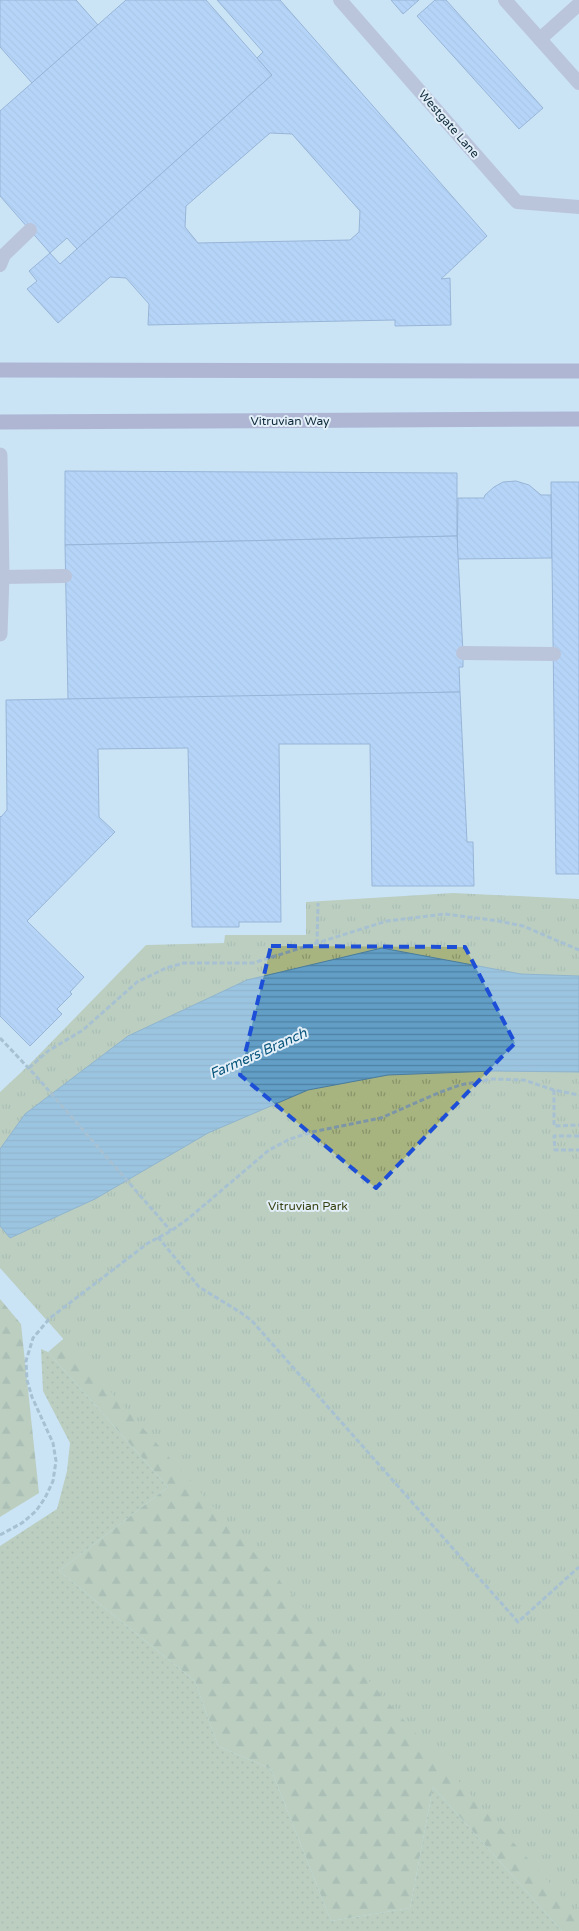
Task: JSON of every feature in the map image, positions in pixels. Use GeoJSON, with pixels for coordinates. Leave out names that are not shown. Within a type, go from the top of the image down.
{"type":"FeatureCollection","features":[{"type":"Feature","properties":{"kind":"main road"},"geometry":{"type":"LineString","coordinates":[[0,378],[0,369],[579,371]]}},
{"type":"Feature","properties":{"kind":"main road","name":"Vitruvian Way"},"geometry":{"type":"LineString","coordinates":[[0,422],[579,420]]}},
{"type":"Feature","properties":{"kind":"street"},"geometry":{"type":"LineString","coordinates":[[0,455],[2,577],[0,634]]}},
{"type":"Feature","properties":{"kind":"lane","name":"Westgate Lane"},"geometry":{"type":"LineString","coordinates":[[340,0],[517,202],[579,206]]}},
{"type":"Feature","properties":{"kind":"lane"},"geometry":{"type":"LineString","coordinates":[[505,0],[579,84]]}},
{"type":"Feature","properties":{"kind":"lane"},"geometry":{"type":"LineString","coordinates":[[540,39],[579,4]]}},
{"type":"Feature","properties":{"kind":"lane"},"geometry":{"type":"LineString","coordinates":[[0,265],[4,255],[30,230]]}},
{"type":"Feature","properties":{"kind":"lane"},"geometry":{"type":"LineString","coordinates":[[2,577],[65,576]]}},
{"type":"Feature","properties":{"kind":"lane"},"geometry":{"type":"LineString","coordinates":[[463,653],[554,654]]}},
{"type":"Feature","properties":{"kind":"path"},"geometry":{"type":"LineString","coordinates":[[317,944],[318,903]]}},
{"type":"Feature","properties":{"kind":"path"},"geometry":{"type":"LineString","coordinates":[[29,1068],[48,1051],[83,1030],[128,990],[150,974],[184,963],[253,963],[387,921],[445,914],[491,919],[523,926],[579,950]]}},
{"type":"Feature","properties":{"kind":"path"},"geometry":{"type":"LineString","coordinates":[[0,1038],[29,1068],[171,1231]]}},
{"type":"Feature","properties":{"kind":"path"},"geometry":{"type":"LineString","coordinates":[[0,1536],[22,1523],[36,1511],[46,1498],[53,1481],[56,1461],[53,1443],[32,1397],[27,1380],[26,1361],[33,1338],[50,1318],[148,1242],[171,1231],[189,1218],[269,1150],[290,1139],[312,1132],[381,1118],[460,1085],[493,1079],[524,1080],[554,1090],[579,1095]]}},
{"type":"Feature","properties":{"kind":"path"},"geometry":{"type":"LineString","coordinates":[[554,1090],[554,1126],[579,1125]]}},
{"type":"Feature","properties":{"kind":"path"},"geometry":{"type":"LineString","coordinates":[[579,1136],[554,1136],[555,1150],[579,1150]]}},
{"type":"Feature","properties":{"kind":"path"},"geometry":{"type":"LineString","coordinates":[[158,1237],[199,1287],[252,1321],[518,1622],[579,1567]]}},
{"type":"Feature","properties":{"kind":"highlighted area"},"geometry":{"type":"Polygon","coordinates":[[[271,946],[465,947],[515,1043],[376,1188],[240,1075],[271,946]]]}},
{"type":"Feature","properties":{"kind":"green space","name":"Vitruvian Park"},"geometry":{"type":"Polygon","coordinates":[[[453,893],[579,899],[579,1916],[0,1268],[0,1092],[29,1065],[146,945],[224,943],[225,935],[306,935],[306,902],[453,893]]]}},
{"type":"Feature","properties":{"kind":"green space"},"geometry":{"type":"Polygon","coordinates":[[[0,1299],[21,1324],[39,1493],[0,1517],[0,1299]]]}},
{"type":"Feature","properties":{"kind":"green space"},"geometry":{"type":"Polygon","coordinates":[[[82,1323],[579,1894],[579,1931],[562,1931],[433,1787],[410,1908],[331,1921],[271,1769],[218,1746],[195,1681],[59,1571],[168,1487],[48,1352],[82,1323]]]}},
{"type":"Feature","properties":{"kind":"green space"},"geometry":{"type":"Polygon","coordinates":[[[41,1349],[48,1352],[168,1487],[59,1571],[195,1681],[218,1746],[271,1769],[331,1921],[410,1908],[433,1787],[562,1931],[0,1931],[0,1546],[57,1509],[67,1471],[70,1443],[43,1391],[41,1349]]]}},
{"type":"Feature","properties":{"kind":"water","name":"Farmers Branch"},"geometry":{"type":"Polygon","coordinates":[[[382,948],[521,974],[579,976],[579,1072],[494,1071],[388,1075],[308,1090],[208,1133],[95,1199],[10,1238],[0,1226],[0,1149],[25,1114],[128,1036],[247,980],[382,948]]]}},
{"type":"Feature","properties":{"kind":"building"},"geometry":{"type":"Polygon","coordinates":[[[0,0],[76,0],[98,25],[32,83],[0,47],[0,0]]]}},
{"type":"Feature","properties":{"kind":"building"},"geometry":{"type":"Polygon","coordinates":[[[126,0],[206,0],[272,75],[77,249],[67,238],[50,253],[0,196],[0,111],[126,0]]]}},
{"type":"Feature","properties":{"kind":"building"},"geometry":{"type":"Polygon","coordinates":[[[217,0],[280,0],[487,236],[441,279],[450,278],[451,325],[395,326],[395,320],[148,325],[149,304],[126,278],[110,277],[58,323],[27,289],[37,281],[29,271],[50,253],[60,264],[272,75],[257,58],[263,52],[217,0]],[[270,133],[186,206],[185,227],[198,243],[350,240],[359,232],[360,211],[292,134],[270,133]]]}},
{"type":"Feature","properties":{"kind":"building"},"geometry":{"type":"Polygon","coordinates":[[[391,0],[419,0],[403,14],[391,0]]]}},
{"type":"Feature","properties":{"kind":"building"},"geometry":{"type":"Polygon","coordinates":[[[435,0],[446,0],[543,108],[519,129],[417,16],[435,0]]]}},
{"type":"Feature","properties":{"kind":"building"},"geometry":{"type":"Polygon","coordinates":[[[65,471],[457,473],[457,536],[65,545],[65,471]]]}},
{"type":"Feature","properties":{"kind":"building"},"geometry":{"type":"Polygon","coordinates":[[[516,481],[529,485],[541,495],[551,495],[552,558],[457,559],[458,498],[484,498],[494,487],[503,482],[516,481]]]}},
{"type":"Feature","properties":{"kind":"building"},"geometry":{"type":"Polygon","coordinates":[[[551,482],[579,482],[579,874],[556,874],[551,482]]]}},
{"type":"Feature","properties":{"kind":"building"},"geometry":{"type":"Polygon","coordinates":[[[457,536],[463,653],[463,667],[459,667],[460,692],[68,700],[65,545],[457,536]]]}},
{"type":"Feature","properties":{"kind":"building"},"geometry":{"type":"Polygon","coordinates":[[[460,692],[467,842],[473,842],[474,886],[372,886],[370,744],[279,744],[281,922],[239,922],[239,927],[192,927],[188,748],[98,749],[99,817],[115,832],[27,921],[84,977],[70,992],[72,994],[57,1009],[62,1014],[30,1046],[0,1016],[0,816],[7,810],[6,700],[460,692]]]}}]}
